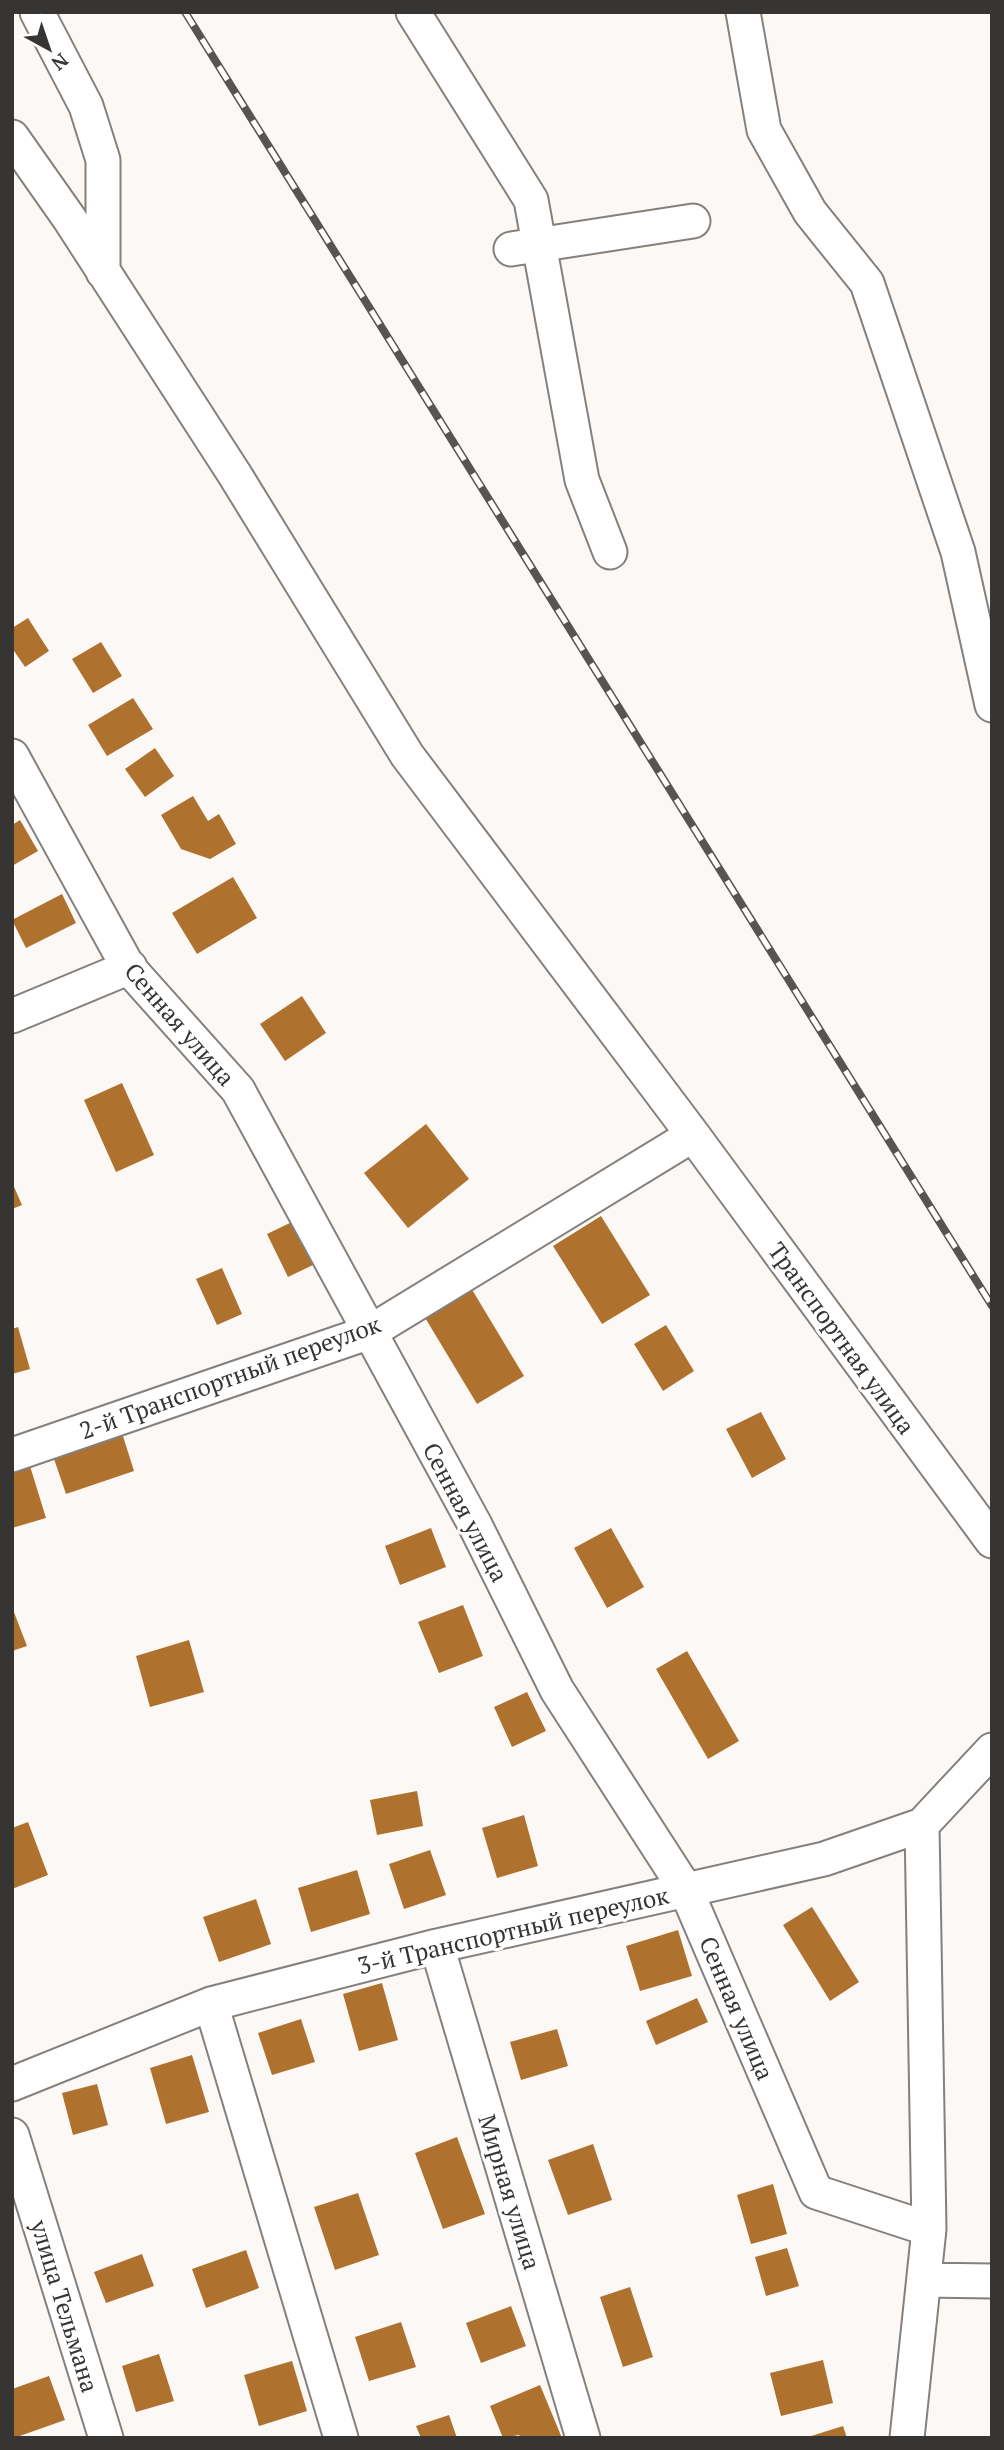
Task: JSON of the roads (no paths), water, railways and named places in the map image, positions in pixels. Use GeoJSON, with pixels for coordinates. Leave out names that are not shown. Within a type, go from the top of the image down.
{"type":"FeatureCollection","features":[{"type":"Feature","properties":{"kind":"street"},"geometry":{"type":"LineString","coordinates":[[37,12],[86,106],[103,160],[103,272]]}},
{"type":"Feature","properties":{"kind":"street"},"geometry":{"type":"LineString","coordinates":[[413,12],[531,200],[525,247],[582,480],[610,552]]}},
{"type":"Feature","properties":{"kind":"street"},"geometry":{"type":"LineString","coordinates":[[743,12],[764,130],[810,212],[867,283],[958,552],[992,705]]}},
{"type":"Feature","properties":{"kind":"street","name":"Транспортная улица"},"geometry":{"type":"LineString","coordinates":[[12,137],[235,475],[407,755],[693,1135],[992,1541]]}},
{"type":"Feature","properties":{"kind":"street"},"geometry":{"type":"LineString","coordinates":[[525,247],[694,221]]}},
{"type":"Feature","properties":{"kind":"street","name":"Сенная улица"},"geometry":{"type":"LineString","coordinates":[[12,756],[129,967],[238,1090],[475,1525],[557,1690],[686,1890],[816,2192],[929,2229]]}},
{"type":"Feature","properties":{"kind":"street"},"geometry":{"type":"LineString","coordinates":[[12,1016],[129,967]]}},
{"type":"Feature","properties":{"kind":"street","name":"2-й Транспортный переулок"},"geometry":{"type":"LineString","coordinates":[[12,1455],[370,1332],[693,1135]]}},
{"type":"Feature","properties":{"kind":"street","name":"3-й Транспортный переулок"},"geometry":{"type":"LineString","coordinates":[[12,2084],[211,2004],[437,1946],[824,1858],[922,1825],[992,1750]]}},
{"type":"Feature","properties":{"kind":"street"},"geometry":{"type":"LineString","coordinates":[[907,2438],[929,2229],[922,1825]]}},
{"type":"Feature","properties":{"kind":"street","name":"Мирная улица"},"geometry":{"type":"LineString","coordinates":[[437,1946],[583,2438]]}},
{"type":"Feature","properties":{"kind":"street"},"geometry":{"type":"LineString","coordinates":[[211,2004],[341,2438]]}},
{"type":"Feature","properties":{"kind":"street","name":"улица Тельмана"},"geometry":{"type":"LineString","coordinates":[[12,2135],[106,2438]]}},
{"type":"Feature","properties":{"kind":"street"},"geometry":{"type":"LineString","coordinates":[[924,2280],[992,2281]]}},
{"type":"Feature","properties":{"kind":"railway"},"geometry":{"type":"LineString","coordinates":[[185,12],[992,1306]]}}]}
